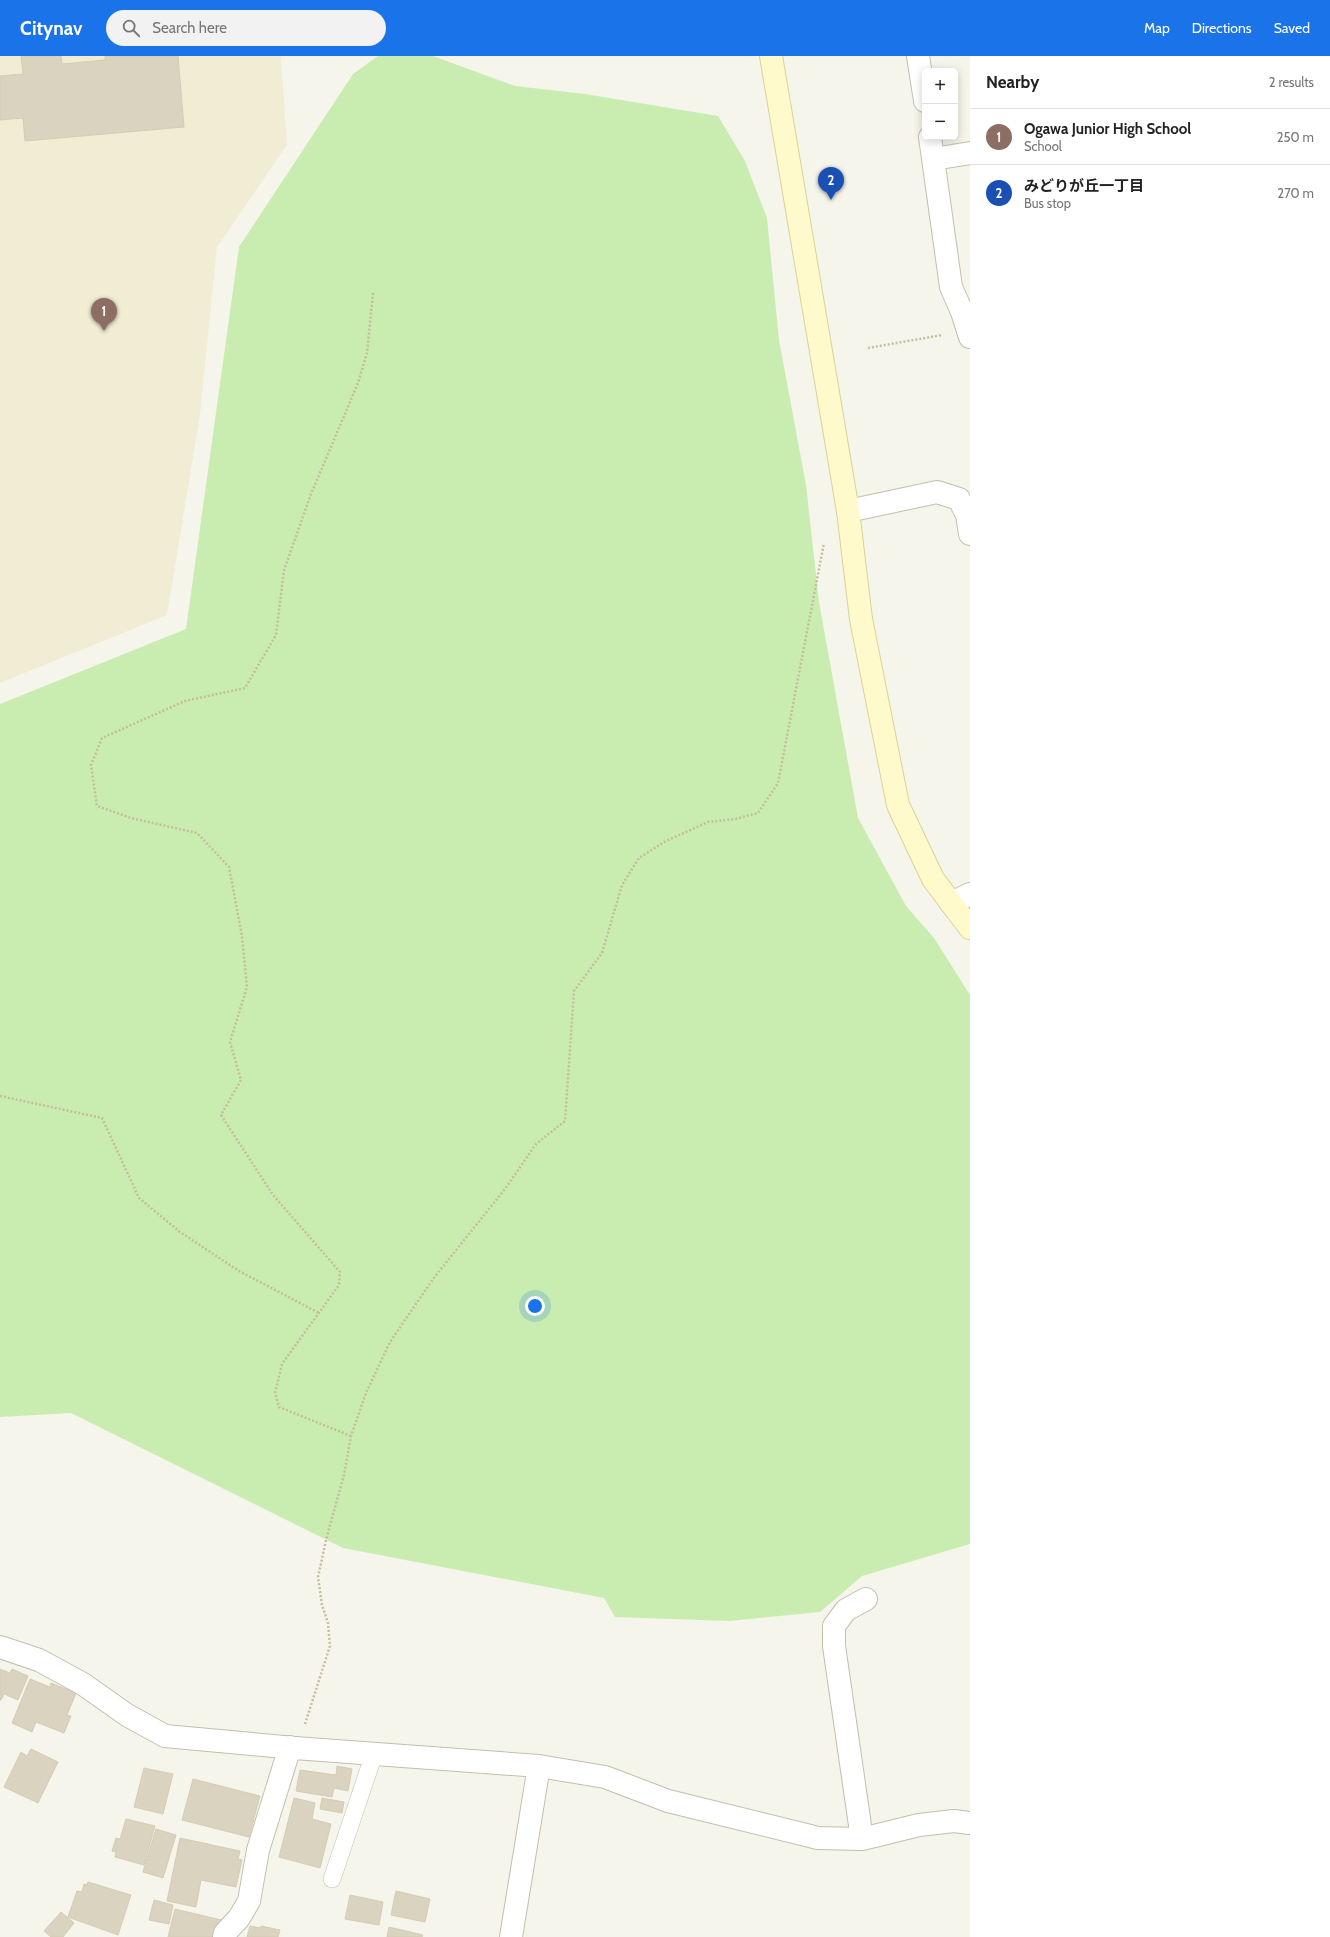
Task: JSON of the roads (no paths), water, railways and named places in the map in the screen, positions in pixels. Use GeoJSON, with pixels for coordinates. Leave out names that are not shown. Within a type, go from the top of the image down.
{"type":"FeatureCollection","features":[{"type":"Feature","properties":{"kind":"street"},"geometry":{"type":"LineString","coordinates":[[771,56],[848,511],[861,619],[898,805],[932,878],[961,898],[970,928]]}},
{"type":"Feature","properties":{"kind":"street"},"geometry":{"type":"LineString","coordinates":[[918,56],[922,82]]}},
{"type":"Feature","properties":{"kind":"street"},"geometry":{"type":"LineString","coordinates":[[931,140],[951,287],[966,311],[970,337]]}},
{"type":"Feature","properties":{"kind":"street"},"geometry":{"type":"LineString","coordinates":[[934,159],[970,153]]}},
{"type":"Feature","properties":{"kind":"street"},"geometry":{"type":"LineString","coordinates":[[848,511],[937,492],[959,499],[967,515],[970,534]]}},
{"type":"Feature","properties":{"kind":"street"},"geometry":{"type":"LineString","coordinates":[[862,1839],[834,1646],[834,1626],[846,1610],[866,1598]]}},
{"type":"Feature","properties":{"kind":"street"},"geometry":{"type":"LineString","coordinates":[[0,1646],[45,1663],[83,1684],[127,1715],[165,1736],[292,1748],[539,1766],[605,1778],[668,1801],[818,1838],[862,1839],[919,1825],[954,1821],[970,1823]]}},
{"type":"Feature","properties":{"kind":"street"},"geometry":{"type":"LineString","coordinates":[[224,1937],[225,1933],[239,1918],[249,1901],[258,1850],[292,1748]]}},
{"type":"Feature","properties":{"kind":"street"},"geometry":{"type":"LineString","coordinates":[[511,1937],[539,1766]]}},
{"type":"Feature","properties":{"kind":"lane"},"geometry":{"type":"LineString","coordinates":[[332,1879],[374,1754]]}},
{"type":"Feature","properties":{"kind":"place","name":"みどりが丘一丁目"},"geometry":{"type":"Point","coordinates":[831,200]}},
{"type":"Feature","properties":{"kind":"place","name":"Ogawa Junior High School"},"geometry":{"type":"Point","coordinates":[104,331]}}]}
